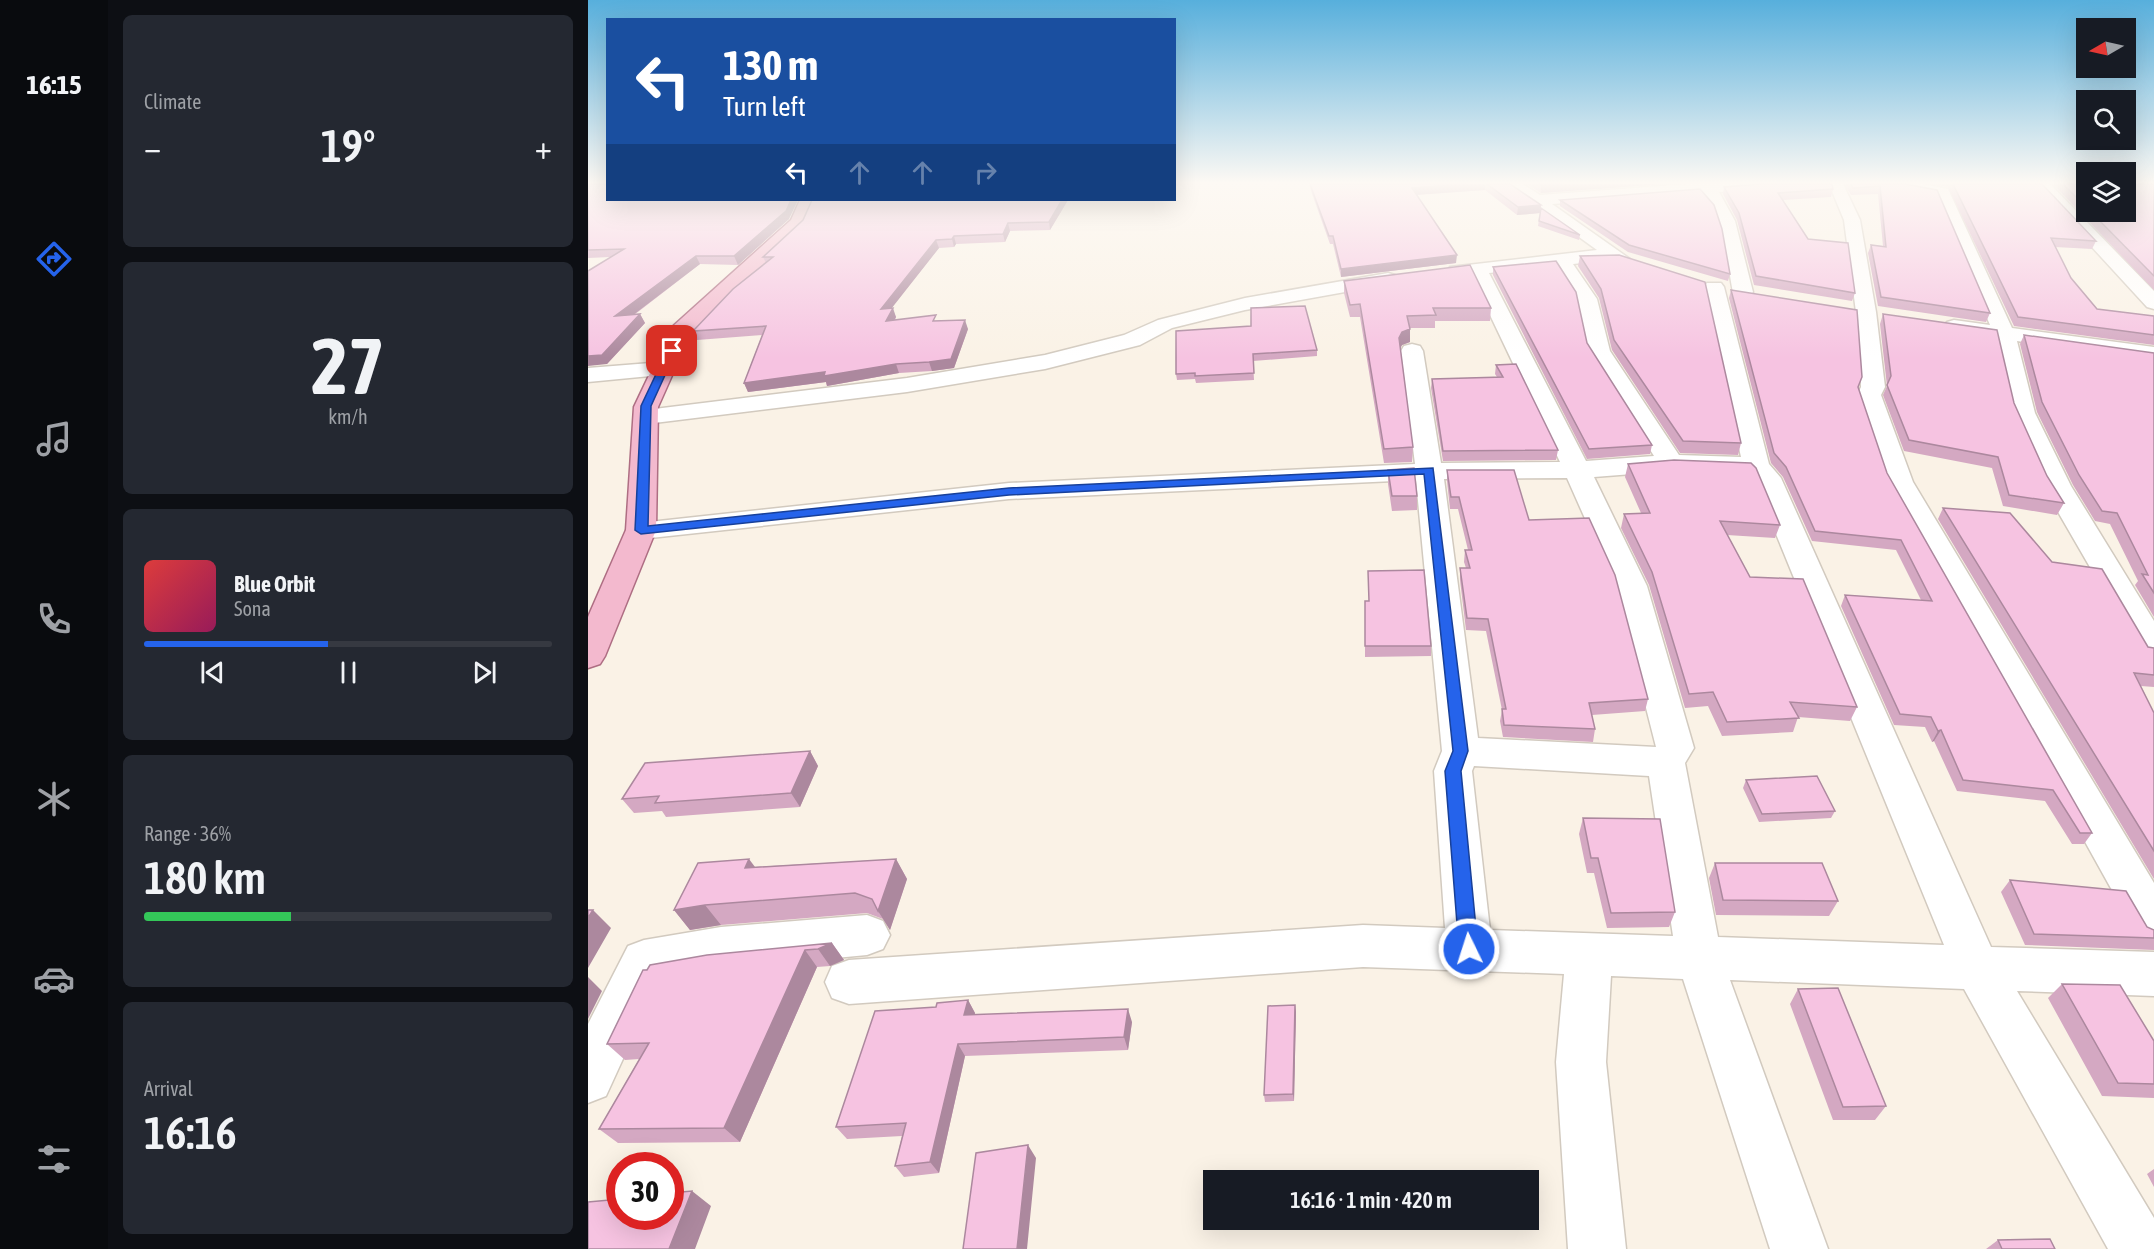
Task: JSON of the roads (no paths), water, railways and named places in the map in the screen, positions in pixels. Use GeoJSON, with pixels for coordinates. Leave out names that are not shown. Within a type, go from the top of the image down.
{"type":"FeatureCollection","features":[{"type":"Feature","properties":{"kind":"main road"},"geometry":{"type":"LineString","coordinates":[[588,656],[641,530],[646,406],[680,332],[776,242]]}},
{"type":"Feature","properties":{"kind":"street"},"geometry":{"type":"LineString","coordinates":[[1597,242],[1613,254],[1640,265]]}},
{"type":"Feature","properties":{"kind":"street"},"geometry":{"type":"LineString","coordinates":[[1732,242],[1743,292]]}},
{"type":"Feature","properties":{"kind":"street"},"geometry":{"type":"LineString","coordinates":[[1855,242],[1866,312],[1873,387],[1869,395],[1899,482],[2154,922]]}},
{"type":"Feature","properties":{"kind":"street"},"geometry":{"type":"LineString","coordinates":[[1964,242],[2004,333],[2023,413],[2057,486],[2154,649]]}},
{"type":"Feature","properties":{"kind":"street"},"geometry":{"type":"LineString","coordinates":[[2097,242],[2154,303]]}},
{"type":"Feature","properties":{"kind":"street"},"geometry":{"type":"LineString","coordinates":[[1613,254],[1459,270],[1577,470],[1631,586],[1676,748],[1666,762],[1699,958],[1798,1249]]}},
{"type":"Feature","properties":{"kind":"street"},"geometry":{"type":"LineString","coordinates":[[1561,260],[1587,299],[1599,351],[1671,463]]}},
{"type":"Feature","properties":{"kind":"street"},"geometry":{"type":"LineString","coordinates":[[646,417],[907,385],[1045,362],[1132,340],[1165,324],[1245,304],[1360,282],[1407,276]]}},
{"type":"Feature","properties":{"kind":"street"},"geometry":{"type":"LineString","coordinates":[[1766,295],[1703,284],[1756,466],[1767,478],[1977,968],[2140,1249]]}},
{"type":"Feature","properties":{"kind":"street"},"geometry":{"type":"LineString","coordinates":[[1935,323],[2154,354]]}},
{"type":"Feature","properties":{"kind":"street"},"geometry":{"type":"LineString","coordinates":[[1412,351],[1429,471],[1461,751],[1453,771],[1469,949]]}},
{"type":"Feature","properties":{"kind":"street"},"geometry":{"type":"LineString","coordinates":[[588,375],[663,369]]}},
{"type":"Feature","properties":{"kind":"street"},"geometry":{"type":"LineString","coordinates":[[641,530],[1009,491],[1429,471],[1577,470],[1671,463],[1756,466]]}},
{"type":"Feature","properties":{"kind":"street"},"geometry":{"type":"LineString","coordinates":[[1461,751],[1666,762]]}},
{"type":"Feature","properties":{"kind":"street"},"geometry":{"type":"LineString","coordinates":[[588,1078],[644,961],[721,948],[867,935]]}},
{"type":"Feature","properties":{"kind":"street"},"geometry":{"type":"LineString","coordinates":[[849,982],[1363,945],[2154,974]]}},
{"type":"Feature","properties":{"kind":"street"},"geometry":{"type":"LineString","coordinates":[[1589,954],[1581,1062],[1597,1249]]}}]}
